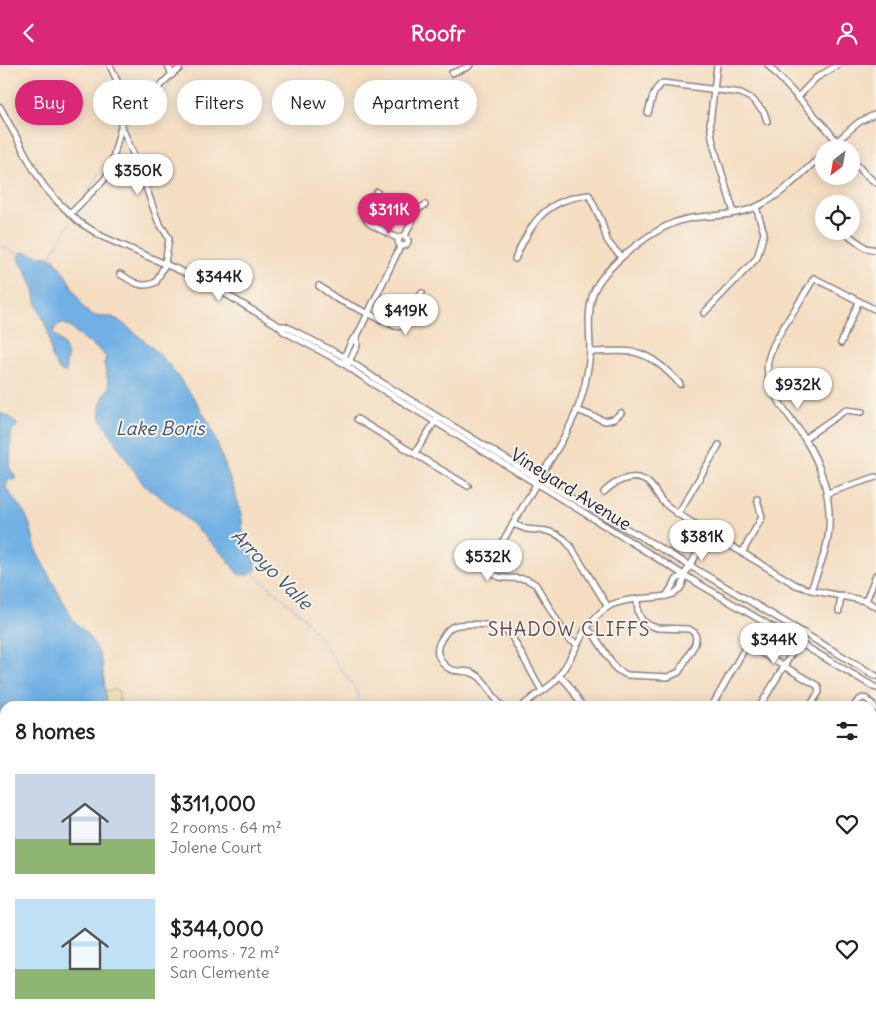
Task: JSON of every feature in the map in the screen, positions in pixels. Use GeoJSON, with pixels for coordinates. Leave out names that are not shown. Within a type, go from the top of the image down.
{"type":"FeatureCollection","features":[{"type":"Feature","properties":{"kind":"street"},"geometry":{"type":"LineString","coordinates":[[110,65],[118,80]]}},
{"type":"Feature","properties":{"kind":"street"},"geometry":{"type":"LineString","coordinates":[[168,65],[172,75]]}},
{"type":"Feature","properties":{"kind":"street"},"geometry":{"type":"LineString","coordinates":[[452,73],[470,65]]}},
{"type":"Feature","properties":{"kind":"street"},"geometry":{"type":"LineString","coordinates":[[717,65],[710,123],[712,138],[734,213]]}},
{"type":"Feature","properties":{"kind":"street"},"geometry":{"type":"LineString","coordinates":[[768,65],[835,140]]}},
{"type":"Feature","properties":{"kind":"street"},"geometry":{"type":"LineString","coordinates":[[797,98],[816,79],[838,65]]}},
{"type":"Feature","properties":{"kind":"street"},"geometry":{"type":"LineString","coordinates":[[167,80],[178,69]]}},
{"type":"Feature","properties":{"kind":"street"},"geometry":{"type":"LineString","coordinates":[[648,113],[656,89],[663,83],[741,93],[752,99],[764,112],[767,121]]}},
{"type":"Feature","properties":{"kind":"street","name":"Vineyard Avenue"},"geometry":{"type":"LineString","coordinates":[[0,107],[44,186],[79,222],[103,237],[204,281],[279,326],[283,331],[348,363],[370,382],[538,482],[684,575],[876,688]]}},
{"type":"Feature","properties":{"kind":"street"},"geometry":{"type":"LineString","coordinates":[[837,140],[859,122],[876,114]]}},
{"type":"Feature","properties":{"kind":"street"},"geometry":{"type":"LineString","coordinates":[[70,214],[104,180],[110,170],[121,125]]}},
{"type":"Feature","properties":{"kind":"street"},"geometry":{"type":"LineString","coordinates":[[120,274],[139,285],[145,286],[156,282],[165,264],[169,238],[158,221],[140,170],[121,125]]}},
{"type":"Feature","properties":{"kind":"street"},"geometry":{"type":"LineString","coordinates":[[577,644],[568,639],[536,585],[522,578],[497,577],[490,567],[491,561],[564,437],[577,410],[585,385],[590,352],[589,316],[592,297],[596,287],[606,273],[642,240],[672,224],[691,219],[725,216],[756,207],[787,186],[815,161]]}},
{"type":"Feature","properties":{"kind":"street"},"geometry":{"type":"LineString","coordinates":[[860,168],[876,183]]}},
{"type":"Feature","properties":{"kind":"street"},"geometry":{"type":"LineString","coordinates":[[377,192],[366,209],[365,217],[370,224],[398,239],[401,245]]}},
{"type":"Feature","properties":{"kind":"street"},"geometry":{"type":"LineString","coordinates":[[515,259],[531,228],[541,215],[564,199],[589,195],[601,220],[607,239],[622,257]]}},
{"type":"Feature","properties":{"kind":"street"},"geometry":{"type":"LineString","coordinates":[[405,236],[417,209],[424,205]]}},
{"type":"Feature","properties":{"kind":"street"},"geometry":{"type":"LineString","coordinates":[[704,313],[757,258],[764,233],[756,207]]}},
{"type":"Feature","properties":{"kind":"street"},"geometry":{"type":"LineString","coordinates":[[398,239],[401,236],[405,236]]}},
{"type":"Feature","properties":{"kind":"street"},"geometry":{"type":"LineString","coordinates":[[401,245],[408,243],[408,239],[405,236]]}},
{"type":"Feature","properties":{"kind":"street"},"geometry":{"type":"LineString","coordinates":[[515,240],[522,244]]}},
{"type":"Feature","properties":{"kind":"street"},"geometry":{"type":"LineString","coordinates":[[855,240],[866,248],[876,250]]}},
{"type":"Feature","properties":{"kind":"street"},"geometry":{"type":"LineString","coordinates":[[357,336],[353,339],[344,357],[348,363],[357,346],[357,336],[367,313],[401,245]]}},
{"type":"Feature","properties":{"kind":"street"},"geometry":{"type":"LineString","coordinates":[[811,590],[825,552],[829,528],[827,493],[817,461],[805,438],[771,389],[768,377],[768,362],[772,347],[814,278],[876,310]]}},
{"type":"Feature","properties":{"kind":"street"},"geometry":{"type":"LineString","coordinates":[[319,286],[337,299],[395,326],[403,326],[408,322],[422,293]]}},
{"type":"Feature","properties":{"kind":"street"},"geometry":{"type":"LineString","coordinates":[[841,343],[859,301]]}},
{"type":"Feature","properties":{"kind":"street","name":"Vineyard Avenue"},"geometry":{"type":"LineString","coordinates":[[279,326],[285,326],[344,357]]}},
{"type":"Feature","properties":{"kind":"street"},"geometry":{"type":"LineString","coordinates":[[590,352],[635,352],[649,357],[671,374],[680,384]]}},
{"type":"Feature","properties":{"kind":"street"},"geometry":{"type":"LineString","coordinates":[[577,410],[605,421],[614,419],[621,413]]}},
{"type":"Feature","properties":{"kind":"street"},"geometry":{"type":"LineString","coordinates":[[805,438],[846,410],[862,412]]}},
{"type":"Feature","properties":{"kind":"street"},"geometry":{"type":"LineString","coordinates":[[357,419],[468,486]]}},
{"type":"Feature","properties":{"kind":"street"},"geometry":{"type":"LineString","coordinates":[[415,453],[436,420]]}},
{"type":"Feature","properties":{"kind":"street"},"geometry":{"type":"LineString","coordinates":[[678,514],[720,445]]}},
{"type":"Feature","properties":{"kind":"street"},"geometry":{"type":"LineString","coordinates":[[827,493],[876,477]]}},
{"type":"Feature","properties":{"kind":"street"},"geometry":{"type":"LineString","coordinates":[[604,492],[611,485],[623,480],[634,478],[645,480],[662,500],[678,514],[796,585],[811,590],[866,601],[876,607]]}},
{"type":"Feature","properties":{"kind":"street","name":"Vineyard Avenue"},"geometry":{"type":"LineString","coordinates":[[538,482],[638,535],[876,677]]}},
{"type":"Feature","properties":{"kind":"street"},"geometry":{"type":"LineString","coordinates":[[742,553],[762,517],[757,499]]}},
{"type":"Feature","properties":{"kind":"street"},"geometry":{"type":"LineString","coordinates":[[513,524],[526,529],[547,531],[564,539],[571,547],[608,607]]}},
{"type":"Feature","properties":{"kind":"street"},"geometry":{"type":"LineString","coordinates":[[528,701],[559,676],[586,628],[608,607],[622,602],[666,596],[677,579],[684,575],[709,533]]}},
{"type":"Feature","properties":{"kind":"street"},"geometry":{"type":"LineString","coordinates":[[866,601],[876,575]]}},
{"type":"Feature","properties":{"kind":"street"},"geometry":{"type":"LineString","coordinates":[[839,611],[841,595]]}},
{"type":"Feature","properties":{"kind":"street"},"geometry":{"type":"LineString","coordinates":[[586,628],[594,635],[616,669],[621,673],[626,675],[668,677],[678,672],[695,644],[695,633],[689,629],[657,628],[649,625],[642,620],[638,611],[637,600]]}},
{"type":"Feature","properties":{"kind":"street"},"geometry":{"type":"LineString","coordinates":[[497,701],[479,677],[471,672],[448,669],[439,658],[437,652],[438,645],[448,629],[462,625],[491,625],[500,627],[512,637],[542,691]]}},
{"type":"Feature","properties":{"kind":"street"},"geometry":{"type":"LineString","coordinates":[[763,701],[804,633]]}},
{"type":"Feature","properties":{"kind":"street"},"geometry":{"type":"LineString","coordinates":[[715,701],[745,648],[751,647],[818,686],[819,692],[813,701]]}},
{"type":"Feature","properties":{"kind":"street"},"geometry":{"type":"LineString","coordinates":[[559,676],[564,679],[579,701]]}},
{"type":"Feature","properties":{"kind":"street"},"geometry":{"type":"LineString","coordinates":[[857,701],[863,698],[870,701]]}},
{"type":"Feature","properties":{"kind":"sand"},"geometry":{"type":"Polygon","coordinates":[[[116,690],[119,692],[120,701],[106,701],[105,691],[116,690]]]}},
{"type":"Feature","properties":{"kind":"water","name":"Lake Boris"},"geometry":{"type":"Polygon","coordinates":[[[25,252],[50,257],[55,260],[85,310],[92,315],[112,317],[134,332],[167,362],[196,401],[210,425],[234,490],[241,512],[244,543],[252,554],[257,569],[248,575],[238,574],[227,559],[177,510],[143,484],[101,419],[100,405],[110,387],[104,364],[106,357],[70,327],[62,323],[56,326],[53,332],[65,347],[68,355],[66,372],[60,371],[52,358],[48,331],[37,305],[34,289],[18,258],[20,253],[25,252]]]}},
{"type":"Feature","properties":{"kind":"water"},"geometry":{"type":"Polygon","coordinates":[[[0,413],[10,417],[18,425],[11,432],[10,469],[16,478],[14,480],[9,478],[6,488],[25,514],[30,525],[37,553],[73,620],[86,633],[99,654],[102,663],[106,701],[0,701],[0,413]]]}},
{"type":"Feature","properties":{"kind":"waterway"},"geometry":{"type":"LineString","coordinates":[[167,88],[173,77]]}},
{"type":"Feature","properties":{"kind":"waterway"},"geometry":{"type":"LineString","coordinates":[[87,193],[113,149]]}},
{"type":"Feature","properties":{"kind":"waterway"},"geometry":{"type":"LineString","coordinates":[[50,257],[71,221]]}},
{"type":"Feature","properties":{"kind":"waterway","name":"Arroyo Valle"},"geometry":{"type":"LineString","coordinates":[[0,245],[19,255]]}},
{"type":"Feature","properties":{"kind":"waterway","name":"Arroyo Valle"},"geometry":{"type":"LineString","coordinates":[[253,573],[302,615],[358,693],[359,701]]}},
{"type":"Feature","properties":{"kind":"district","name":"SHADOW CLIFFS"},"geometry":{"type":"Point","coordinates":[569,629]}}]}
